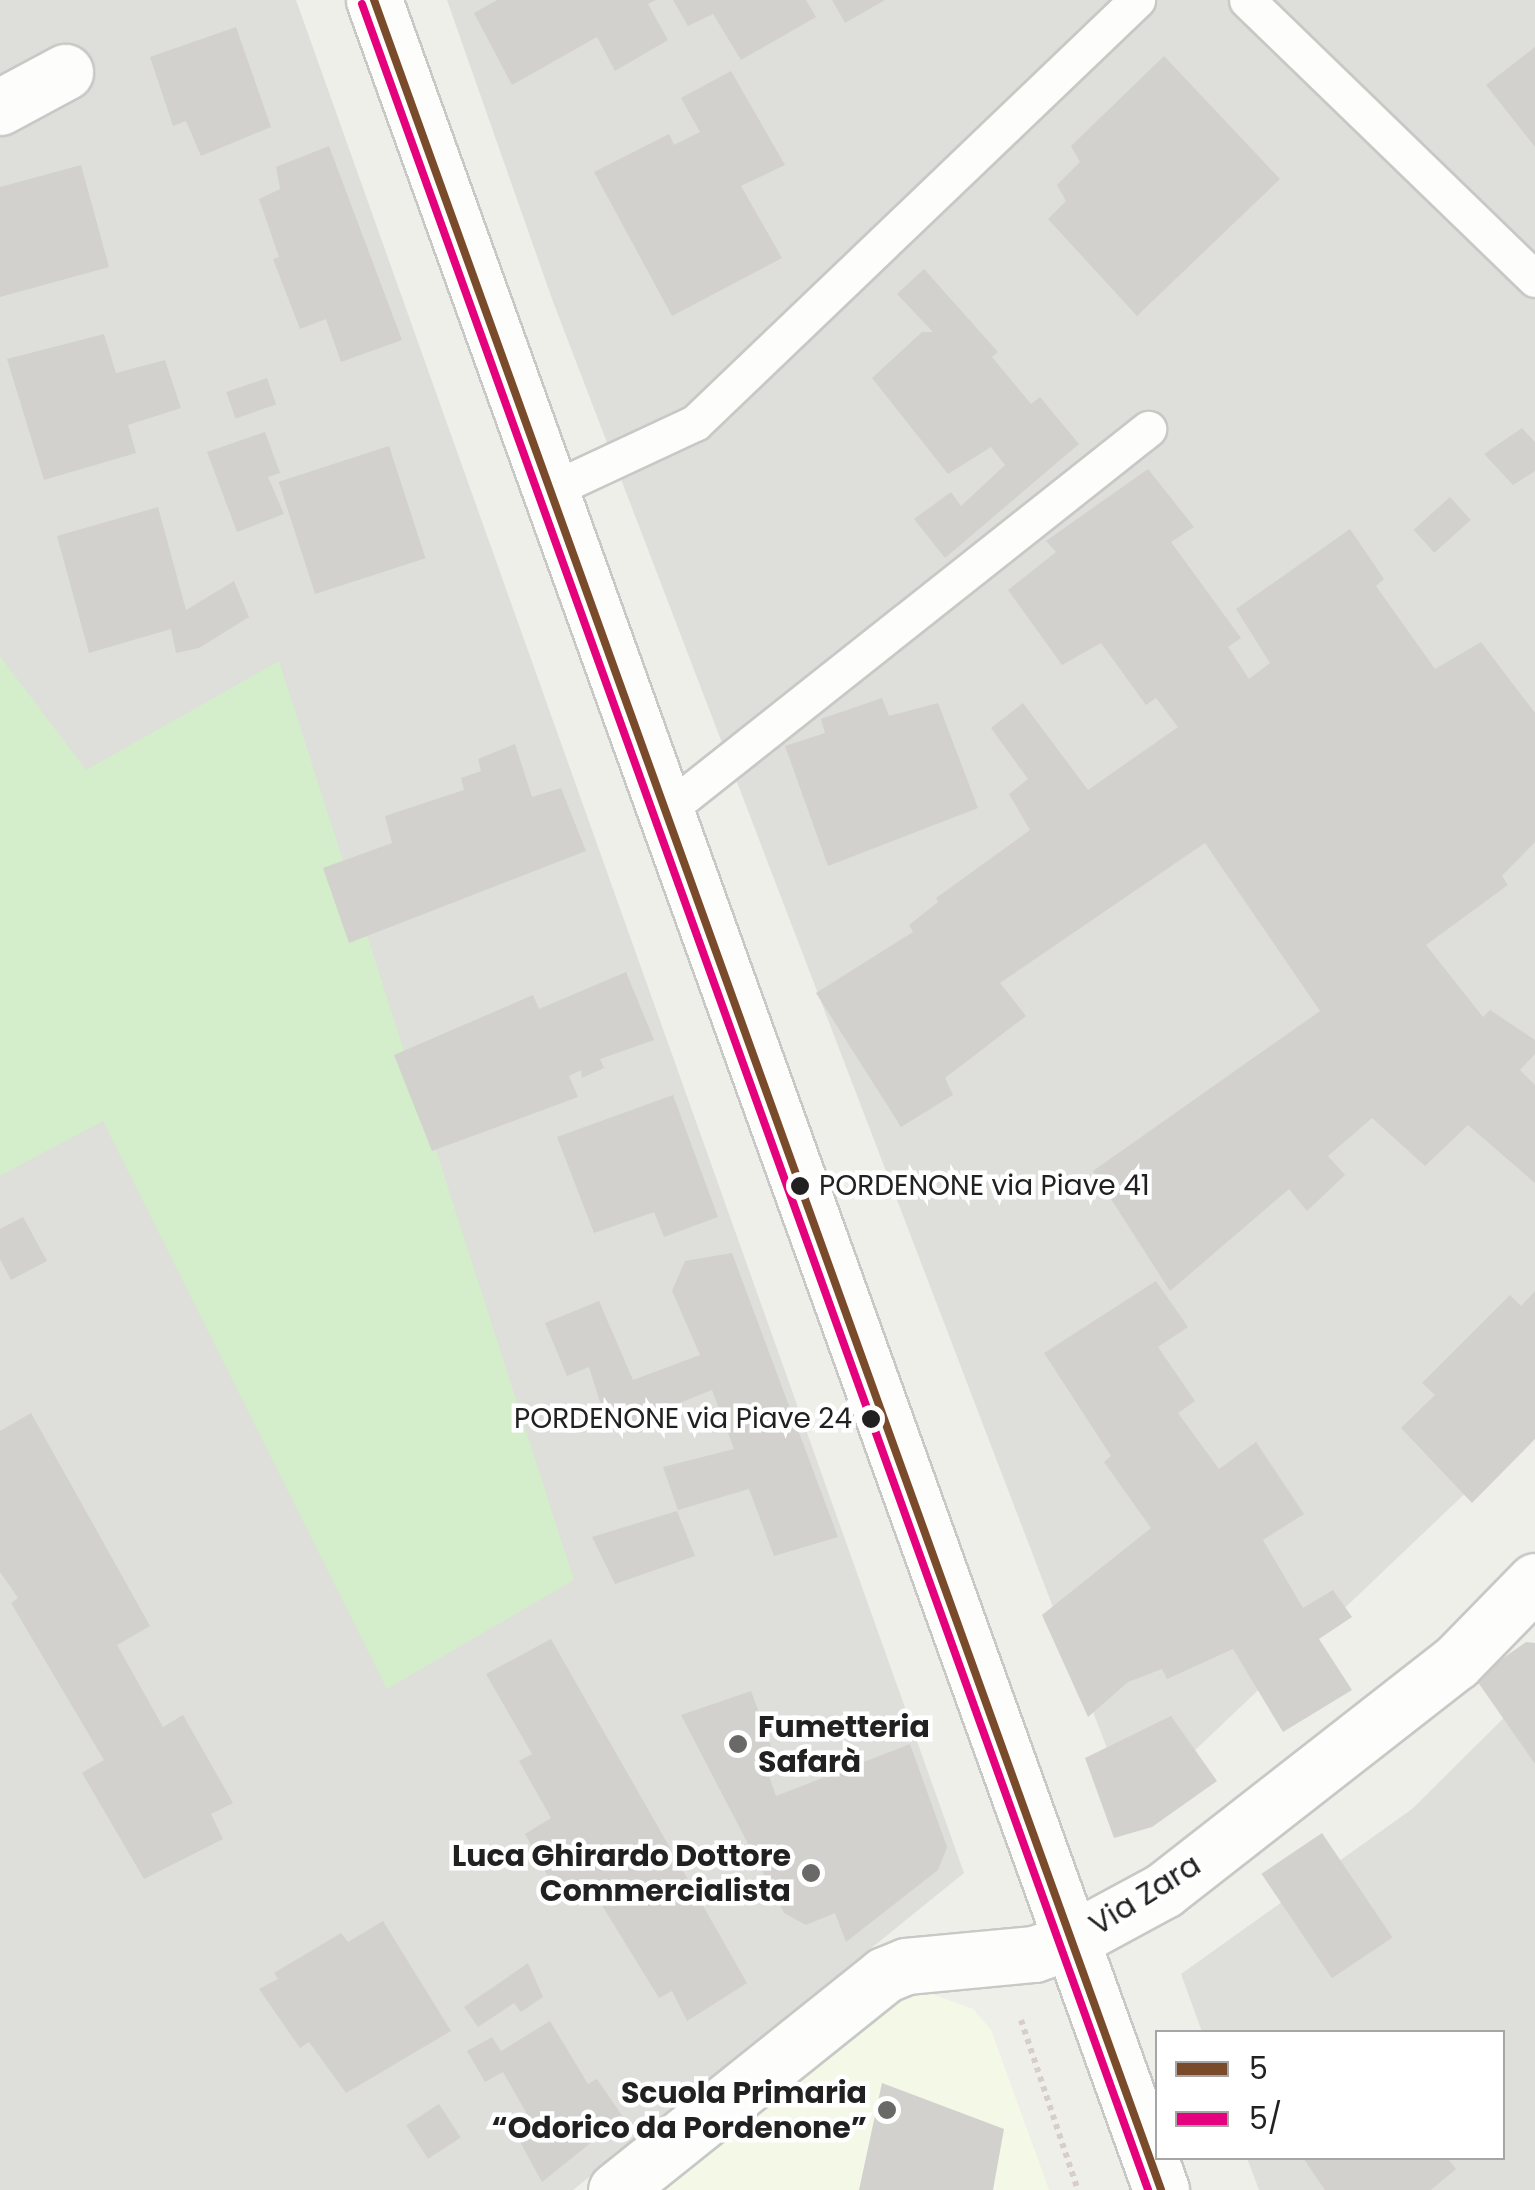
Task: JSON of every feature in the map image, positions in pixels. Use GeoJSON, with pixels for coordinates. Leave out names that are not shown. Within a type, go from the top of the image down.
{"type":"FeatureCollection","features":[{"type":"Feature","properties":{"kind":"street"},"geometry":{"type":"LineString","coordinates":[[374,0],[1026,1805],[1068,1942],[1161,2190]]}},
{"type":"Feature","properties":{"kind":"street"},"geometry":{"type":"LineString","coordinates":[[0,107],[65,72]]}},
{"type":"Feature","properties":{"kind":"street","name":"Via Zara"},"geometry":{"type":"LineString","coordinates":[[616,2190],[884,1975],[906,1966],[1034,1954],[1068,1942],[1164,1890],[1456,1662],[1535,1580]]}},
{"type":"Feature","properties":{"kind":"lane"},"geometry":{"type":"LineString","coordinates":[[552,490],[694,423],[1137,0]]}},
{"type":"Feature","properties":{"kind":"lane"},"geometry":{"type":"LineString","coordinates":[[1247,0],[1535,279]]}},
{"type":"Feature","properties":{"kind":"lane"},"geometry":{"type":"LineString","coordinates":[[667,810],[1148,430]]}},
{"type":"Feature","properties":{"kind":"shaded area"},"geometry":{"type":"Polygon","coordinates":[[[0,0],[296,0],[964,1873],[573,2190],[0,2190],[0,0]]]}},
{"type":"Feature","properties":{"kind":"shaded area"},"geometry":{"type":"Polygon","coordinates":[[[447,0],[1535,0],[1535,1427],[1131,1811],[552,299],[447,0]]]}},
{"type":"Feature","properties":{"kind":"shaded area"},"geometry":{"type":"Polygon","coordinates":[[[1535,1687],[1535,2190],[1259,2190],[1248,2160],[1505,2160],[1505,2030],[1201,2030],[1181,1974],[1412,1809],[1535,1687]]]}},
{"type":"Feature","properties":{"kind":"shaded area","name":"Scuola Primaria “Odorico da Pordenone”"},"geometry":{"type":"Polygon","coordinates":[[[924,1991],[973,2009],[991,2030],[1049,2190],[653,2190],[895,1998],[924,1991]]]}},
{"type":"Feature","properties":{"kind":"green space"},"geometry":{"type":"Polygon","coordinates":[[[0,656],[86,770],[279,661],[574,1580],[387,1689],[103,1121],[0,1176],[0,656]]]}},
{"type":"Feature","properties":{"kind":"building"},"geometry":{"type":"Polygon","coordinates":[[[497,0],[656,0],[648,4],[668,40],[615,71],[597,37],[512,85],[474,13],[497,0]]]}},
{"type":"Feature","properties":{"kind":"building"},"geometry":{"type":"Polygon","coordinates":[[[673,0],[806,0],[816,17],[741,60],[713,14],[688,26],[673,0]]]}},
{"type":"Feature","properties":{"kind":"building"},"geometry":{"type":"Polygon","coordinates":[[[832,0],[885,0],[845,23],[832,0]]]}},
{"type":"Feature","properties":{"kind":"building"},"geometry":{"type":"Polygon","coordinates":[[[236,27],[271,127],[201,156],[186,121],[173,126],[150,57],[236,27]]]}},
{"type":"Feature","properties":{"kind":"building"},"geometry":{"type":"Polygon","coordinates":[[[1535,47],[1535,147],[1486,85],[1535,47]]]}},
{"type":"Feature","properties":{"kind":"building"},"geometry":{"type":"Polygon","coordinates":[[[1164,56],[1280,179],[1137,316],[1048,219],[1066,201],[1057,185],[1080,162],[1071,146],[1164,56]]]}},
{"type":"Feature","properties":{"kind":"building"},"geometry":{"type":"Polygon","coordinates":[[[731,71],[785,165],[741,186],[782,258],[672,316],[594,172],[669,134],[674,145],[700,132],[681,98],[731,71]]]}},
{"type":"Feature","properties":{"kind":"building"},"geometry":{"type":"Polygon","coordinates":[[[329,146],[402,340],[341,362],[326,319],[300,329],[273,259],[279,257],[259,199],[280,189],[276,167],[329,146]]]}},
{"type":"Feature","properties":{"kind":"building"},"geometry":{"type":"Polygon","coordinates":[[[81,165],[109,267],[0,297],[0,187],[81,165]]]}},
{"type":"Feature","properties":{"kind":"building"},"geometry":{"type":"Polygon","coordinates":[[[924,269],[998,352],[992,357],[1031,404],[1040,397],[1079,444],[945,558],[914,519],[951,492],[961,506],[1005,465],[991,447],[948,474],[872,378],[922,332],[933,332],[897,294],[924,269]]]}},
{"type":"Feature","properties":{"kind":"building"},"geometry":{"type":"Polygon","coordinates":[[[104,334],[116,373],[165,360],[181,408],[128,425],[136,453],[44,480],[7,359],[104,334]]]}},
{"type":"Feature","properties":{"kind":"building"},"geometry":{"type":"Polygon","coordinates":[[[267,378],[276,404],[235,418],[226,392],[267,378]]]}},
{"type":"Feature","properties":{"kind":"building"},"geometry":{"type":"Polygon","coordinates":[[[1522,428],[1535,442],[1535,471],[1513,485],[1484,454],[1522,428]]]}},
{"type":"Feature","properties":{"kind":"building"},"geometry":{"type":"Polygon","coordinates":[[[265,432],[280,473],[268,477],[284,514],[237,532],[207,452],[265,432]]]}},
{"type":"Feature","properties":{"kind":"building"},"geometry":{"type":"Polygon","coordinates":[[[389,446],[425,558],[315,594],[279,482],[389,446]]]}},
{"type":"Feature","properties":{"kind":"building"},"geometry":{"type":"Polygon","coordinates":[[[1148,469],[1194,527],[1171,542],[1241,638],[1228,647],[1249,679],[1270,663],[1236,609],[1350,529],[1384,579],[1376,586],[1435,669],[1481,642],[1535,713],[1535,842],[1502,876],[1508,885],[1426,945],[1483,1017],[1490,1010],[1535,1040],[1535,1054],[1520,1070],[1535,1085],[1535,1183],[1468,1125],[1425,1166],[1372,1118],[1328,1156],[1345,1175],[1307,1211],[1289,1189],[1170,1291],[1093,1171],[1320,1011],[1205,843],[1000,983],[1026,1016],[945,1078],[953,1095],[901,1127],[816,993],[913,932],[909,925],[938,902],[936,898],[1030,830],[1009,794],[1028,779],[991,728],[1023,703],[1088,790],[1178,727],[1156,698],[1146,705],[1101,643],[1062,665],[1008,590],[1056,552],[1046,541],[1148,469]]]}},
{"type":"Feature","properties":{"kind":"building"},"geometry":{"type":"Polygon","coordinates":[[[1450,497],[1471,520],[1434,553],[1414,530],[1450,497]]]}},
{"type":"Feature","properties":{"kind":"building"},"geometry":{"type":"Polygon","coordinates":[[[158,507],[186,610],[234,581],[249,617],[199,648],[176,653],[171,629],[89,653],[57,536],[158,507]]]}},
{"type":"Feature","properties":{"kind":"building"},"geometry":{"type":"Polygon","coordinates":[[[882,698],[889,716],[938,703],[978,808],[828,866],[785,746],[825,733],[821,719],[882,698]]]}},
{"type":"Feature","properties":{"kind":"building"},"geometry":{"type":"Polygon","coordinates":[[[515,744],[532,797],[561,788],[586,851],[349,943],[323,868],[392,843],[385,816],[464,790],[461,778],[481,771],[478,759],[515,744]]]}},
{"type":"Feature","properties":{"kind":"building"},"geometry":{"type":"Polygon","coordinates":[[[626,972],[654,1040],[600,1059],[604,1068],[582,1078],[581,1070],[569,1076],[578,1097],[432,1151],[394,1055],[533,995],[539,1009],[626,972]]]}},
{"type":"Feature","properties":{"kind":"building"},"geometry":{"type":"Polygon","coordinates":[[[673,1095],[718,1217],[664,1237],[654,1212],[594,1233],[557,1137],[673,1095]]]}},
{"type":"Feature","properties":{"kind":"building"},"geometry":{"type":"Polygon","coordinates":[[[23,1217],[47,1261],[11,1280],[0,1259],[0,1229],[23,1217]]]}},
{"type":"Feature","properties":{"kind":"building"},"geometry":{"type":"Polygon","coordinates":[[[732,1253],[838,1537],[774,1556],[749,1489],[678,1510],[663,1467],[734,1449],[712,1390],[609,1431],[589,1367],[567,1376],[545,1323],[599,1301],[633,1380],[700,1355],[672,1291],[685,1261],[732,1253]]]}},
{"type":"Feature","properties":{"kind":"building"},"geometry":{"type":"Polygon","coordinates":[[[1156,1281],[1188,1327],[1158,1347],[1195,1401],[1178,1413],[1219,1469],[1256,1442],[1304,1514],[1263,1540],[1303,1608],[1333,1590],[1352,1617],[1319,1639],[1352,1690],[1283,1732],[1233,1649],[1167,1679],[1162,1669],[1128,1682],[1088,1717],[1042,1615],[1151,1528],[1104,1462],[1111,1456],[1044,1353],[1156,1281]]]}},
{"type":"Feature","properties":{"kind":"building"},"geometry":{"type":"Polygon","coordinates":[[[1535,1291],[1535,1439],[1472,1503],[1401,1428],[1435,1395],[1422,1383],[1510,1295],[1521,1306],[1535,1291]]]}},
{"type":"Feature","properties":{"kind":"building"},"geometry":{"type":"Polygon","coordinates":[[[31,1413],[150,1626],[117,1645],[163,1727],[183,1715],[233,1803],[211,1814],[223,1839],[144,1879],[82,1773],[104,1760],[11,1603],[18,1598],[0,1572],[0,1431],[31,1413]]]}},
{"type":"Feature","properties":{"kind":"building"},"geometry":{"type":"Polygon","coordinates":[[[677,1511],[695,1556],[615,1584],[592,1537],[677,1511]]]}},
{"type":"Feature","properties":{"kind":"building"},"geometry":{"type":"Polygon","coordinates":[[[551,1639],[747,1983],[687,2021],[672,1991],[659,1998],[590,1886],[561,1901],[525,1834],[551,1818],[519,1761],[532,1754],[486,1674],[551,1639]]]}},
{"type":"Feature","properties":{"kind":"building"},"geometry":{"type":"Polygon","coordinates":[[[1526,1642],[1535,1643],[1535,1764],[1475,1678],[1526,1642]]]}},
{"type":"Feature","properties":{"kind":"building"},"geometry":{"type":"Polygon","coordinates":[[[751,1691],[774,1754],[763,1759],[776,1796],[910,1744],[947,1847],[938,1870],[846,1942],[835,1913],[806,1925],[784,1913],[681,1715],[751,1691]]]}},
{"type":"Feature","properties":{"kind":"building"},"geometry":{"type":"Polygon","coordinates":[[[1171,1716],[1217,1781],[1152,1827],[1114,1838],[1085,1758],[1171,1716]]]}},
{"type":"Feature","properties":{"kind":"building"},"geometry":{"type":"Polygon","coordinates":[[[1322,1833],[1392,1937],[1332,1978],[1261,1874],[1322,1833]]]}},
{"type":"Feature","properties":{"kind":"building"},"geometry":{"type":"Polygon","coordinates":[[[383,1921],[451,2031],[346,2093],[309,2042],[300,2048],[259,1989],[278,1979],[274,1973],[341,1933],[348,1942],[383,1921]]]}},
{"type":"Feature","properties":{"kind":"building"},"geometry":{"type":"Polygon","coordinates":[[[528,1963],[543,1997],[521,2012],[514,2003],[478,2027],[464,2007],[528,1963]]]}},
{"type":"Feature","properties":{"kind":"building"},"geometry":{"type":"Polygon","coordinates":[[[550,2021],[588,2084],[597,2079],[623,2117],[542,2182],[514,2131],[531,2121],[503,2072],[485,2082],[467,2051],[492,2037],[501,2051],[550,2021]]]}},
{"type":"Feature","properties":{"kind":"building"},"geometry":{"type":"Polygon","coordinates":[[[882,2083],[1004,2129],[993,2190],[859,2190],[882,2083]]]}},
{"type":"Feature","properties":{"kind":"building"},"geometry":{"type":"Polygon","coordinates":[[[439,2104],[461,2138],[428,2159],[406,2125],[439,2104]]]}},
{"type":"Feature","properties":{"kind":"building"},"geometry":{"type":"Polygon","coordinates":[[[1304,2160],[1449,2160],[1456,2169],[1431,2190],[1325,2190],[1304,2160]]]}},
{"type":"Feature","properties":{"kind":"transit line","name":"5"},"geometry":{"type":"LineString","coordinates":[[374,0],[1161,2190]]}},
{"type":"Feature","properties":{"kind":"transit line","name":"5/"},"geometry":{"type":"LineString","coordinates":[[362,4],[1148,2190]]}},
{"type":"Feature","properties":{"kind":"place","name":"PORDENONE via Piave 41"},"geometry":{"type":"Point","coordinates":[800,1186]}},
{"type":"Feature","properties":{"kind":"place","name":"PORDENONE via Piave 24"},"geometry":{"type":"Point","coordinates":[871,1419]}},
{"type":"Feature","properties":{"kind":"place","name":"Fumetteria Safarà"},"geometry":{"type":"Point","coordinates":[738,1744]}},
{"type":"Feature","properties":{"kind":"place","name":"Luca Ghirardo Dottore Commercialista"},"geometry":{"type":"Point","coordinates":[811,1873]}},
{"type":"Feature","properties":{"kind":"place","name":"Scuola Primaria “Odorico da Pordenone”"},"geometry":{"type":"Point","coordinates":[887,2110]}}]}
